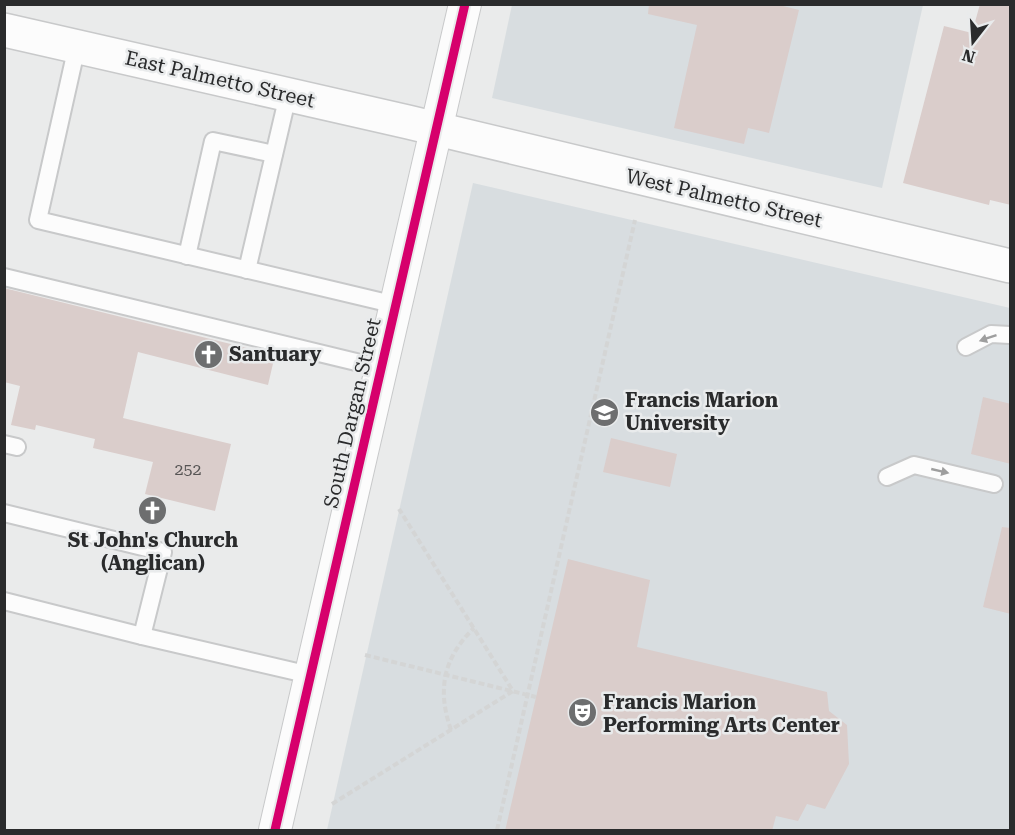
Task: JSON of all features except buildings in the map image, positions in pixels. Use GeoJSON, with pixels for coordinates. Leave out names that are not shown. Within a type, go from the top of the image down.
{"type":"FeatureCollection","features":[{"type":"Feature","properties":{"kind":"highway","name":"East Palmetto Street"},"geometry":{"type":"LineString","coordinates":[[4,30],[436,129]]}},
{"type":"Feature","properties":{"kind":"highway","name":"West Palmetto Street"},"geometry":{"type":"LineString","coordinates":[[436,129],[1011,266]]}},
{"type":"Feature","properties":{"kind":"street","name":"South Dargan Street"},"geometry":{"type":"LineString","coordinates":[[275,831],[465,4]]}},
{"type":"Feature","properties":{"kind":"lane"},"geometry":{"type":"LineString","coordinates":[[77,46],[38,220],[396,305]]}},
{"type":"Feature","properties":{"kind":"lane"},"geometry":{"type":"LineString","coordinates":[[247,270],[250,235],[262,186],[274,154],[288,95]]}},
{"type":"Feature","properties":{"kind":"lane"},"geometry":{"type":"LineString","coordinates":[[187,256],[202,223],[214,174],[213,141],[274,154]]}},
{"type":"Feature","properties":{"kind":"lane"},"geometry":{"type":"LineString","coordinates":[[4,277],[381,368]]}},
{"type":"Feature","properties":{"kind":"lane"},"geometry":{"type":"LineString","coordinates":[[966,347],[991,334],[1011,335]]}},
{"type":"Feature","properties":{"kind":"lane"},"geometry":{"type":"LineString","coordinates":[[887,477],[914,465],[994,484]]}},
{"type":"Feature","properties":{"kind":"lane"},"geometry":{"type":"LineString","coordinates":[[4,513],[164,552],[142,636]]}},
{"type":"Feature","properties":{"kind":"lane"},"geometry":{"type":"LineString","coordinates":[[4,601],[310,675]]}},
{"type":"Feature","properties":{"kind":"path"},"geometry":{"type":"LineString","coordinates":[[497,831],[635,220]]}},
{"type":"Feature","properties":{"kind":"path"},"geometry":{"type":"LineString","coordinates":[[399,508],[513,691]]}},
{"type":"Feature","properties":{"kind":"path"},"geometry":{"type":"LineString","coordinates":[[451,730],[443,704],[446,675],[452,655],[474,628]]}},
{"type":"Feature","properties":{"kind":"path"},"geometry":{"type":"LineString","coordinates":[[365,656],[536,697]]}},
{"type":"Feature","properties":{"kind":"path"},"geometry":{"type":"LineString","coordinates":[[332,804],[513,691]]}},
{"type":"Feature","properties":{"kind":"shaded area"},"geometry":{"type":"Polygon","coordinates":[[[512,5],[923,5],[882,188],[492,98],[512,5]]]}},
{"type":"Feature","properties":{"kind":"shaded area","name":"Francis Marion University"},"geometry":{"type":"Polygon","coordinates":[[[473,183],[1010,308],[1010,830],[327,830],[473,183]]]}},
{"type":"Feature","properties":{"kind":"cycle path"},"geometry":{"type":"LineString","coordinates":[[275,830],[465,4]]}},
{"type":"Feature","properties":{"kind":"place","name":"Santuary"},"geometry":{"type":"Point","coordinates":[208,354]}},
{"type":"Feature","properties":{"kind":"place","name":"Francis Marion University"},"geometry":{"type":"Point","coordinates":[604,412]}},
{"type":"Feature","properties":{"kind":"place","name":"St John's Church (Anglican)"},"geometry":{"type":"Point","coordinates":[153,510]}},
{"type":"Feature","properties":{"kind":"place","name":"Francis Marion Performing Arts Center"},"geometry":{"type":"Point","coordinates":[582,713]}}]}
